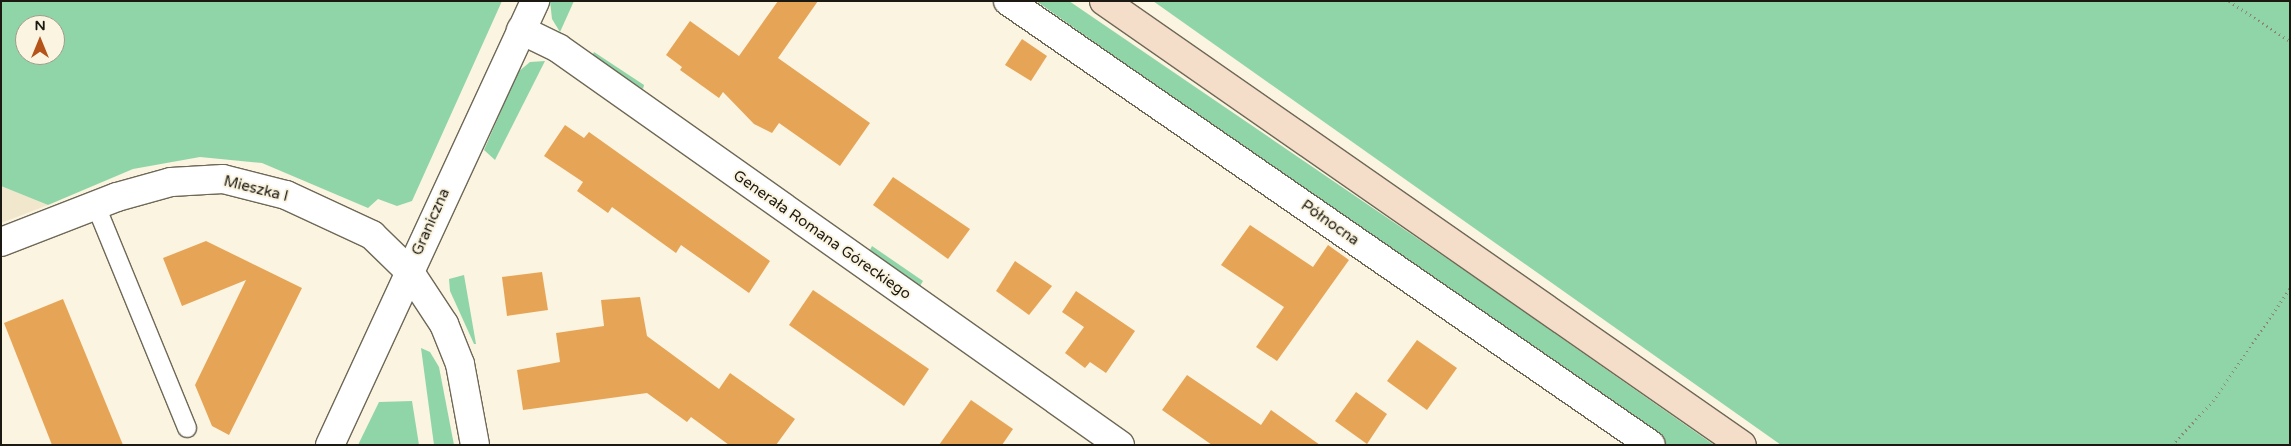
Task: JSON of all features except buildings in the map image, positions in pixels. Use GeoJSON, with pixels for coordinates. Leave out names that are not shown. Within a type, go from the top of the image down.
{"type":"FeatureCollection","features":[{"type":"Feature","properties":{"kind":"main road"},"geometry":{"type":"LineString","coordinates":[[1104,1],[1742,445]]}},
{"type":"Feature","properties":{"kind":"street","name":"Graniczna"},"geometry":{"type":"LineString","coordinates":[[330,445],[535,1]]}},
{"type":"Feature","properties":{"kind":"street","name":"Północna"},"geometry":{"type":"LineString","coordinates":[[1008,1],[1651,445]]}},
{"type":"Feature","properties":{"kind":"street","name":"Generała Romana Góreckiego"},"geometry":{"type":"LineString","coordinates":[[521,30],[558,48],[1120,445]]}},
{"type":"Feature","properties":{"kind":"street","name":"Mieszka I"},"geometry":{"type":"LineString","coordinates":[[1,242],[96,206],[171,182],[223,180],[286,195],[372,235],[409,271],[444,324],[460,364],[475,445]]}},
{"type":"Feature","properties":{"kind":"lane"},"geometry":{"type":"LineString","coordinates":[[96,206],[187,428]]}},
{"type":"Feature","properties":{"kind":"path"},"geometry":{"type":"LineString","coordinates":[[2228,1],[2290,41]]}},
{"type":"Feature","properties":{"kind":"path"},"geometry":{"type":"LineString","coordinates":[[2172,445],[2213,401],[2290,288]]}},
{"type":"Feature","properties":{"kind":"shaded area"},"geometry":{"type":"Polygon","coordinates":[[[1,186],[48,205],[1,223],[1,186]]]}},
{"type":"Feature","properties":{"kind":"green space"},"geometry":{"type":"Polygon","coordinates":[[[1,1],[502,1],[412,201],[397,206],[378,199],[368,208],[262,163],[200,157],[133,169],[48,205],[1,186],[1,1]]]}},
{"type":"Feature","properties":{"kind":"green space"},"geometry":{"type":"Polygon","coordinates":[[[550,1],[574,1],[560,32],[552,19],[550,1]]]}},
{"type":"Feature","properties":{"kind":"green space"},"geometry":{"type":"Polygon","coordinates":[[[1036,1],[1069,1],[1483,283],[1714,445],[1666,445],[1036,1]]]}},
{"type":"Feature","properties":{"kind":"green space"},"geometry":{"type":"Polygon","coordinates":[[[1153,1],[2290,1],[2290,445],[1781,445],[1153,1]]]}},
{"type":"Feature","properties":{"kind":"green space"},"geometry":{"type":"Polygon","coordinates":[[[594,52],[644,85],[643,89],[592,56],[594,52]]]}},
{"type":"Feature","properties":{"kind":"green space"},"geometry":{"type":"Polygon","coordinates":[[[545,61],[495,160],[484,150],[518,72],[530,62],[545,61]]]}},
{"type":"Feature","properties":{"kind":"green space"},"geometry":{"type":"Polygon","coordinates":[[[872,246],[923,281],[920,286],[870,250],[872,246]]]}},
{"type":"Feature","properties":{"kind":"green space"},"geometry":{"type":"Polygon","coordinates":[[[464,275],[476,344],[474,344],[450,291],[449,279],[464,275]]]}},
{"type":"Feature","properties":{"kind":"green space"},"geometry":{"type":"Polygon","coordinates":[[[421,348],[430,352],[439,367],[454,445],[434,445],[421,348]]]}},
{"type":"Feature","properties":{"kind":"green space"},"geometry":{"type":"Polygon","coordinates":[[[412,401],[419,445],[358,445],[379,402],[412,401]]]}}]}
